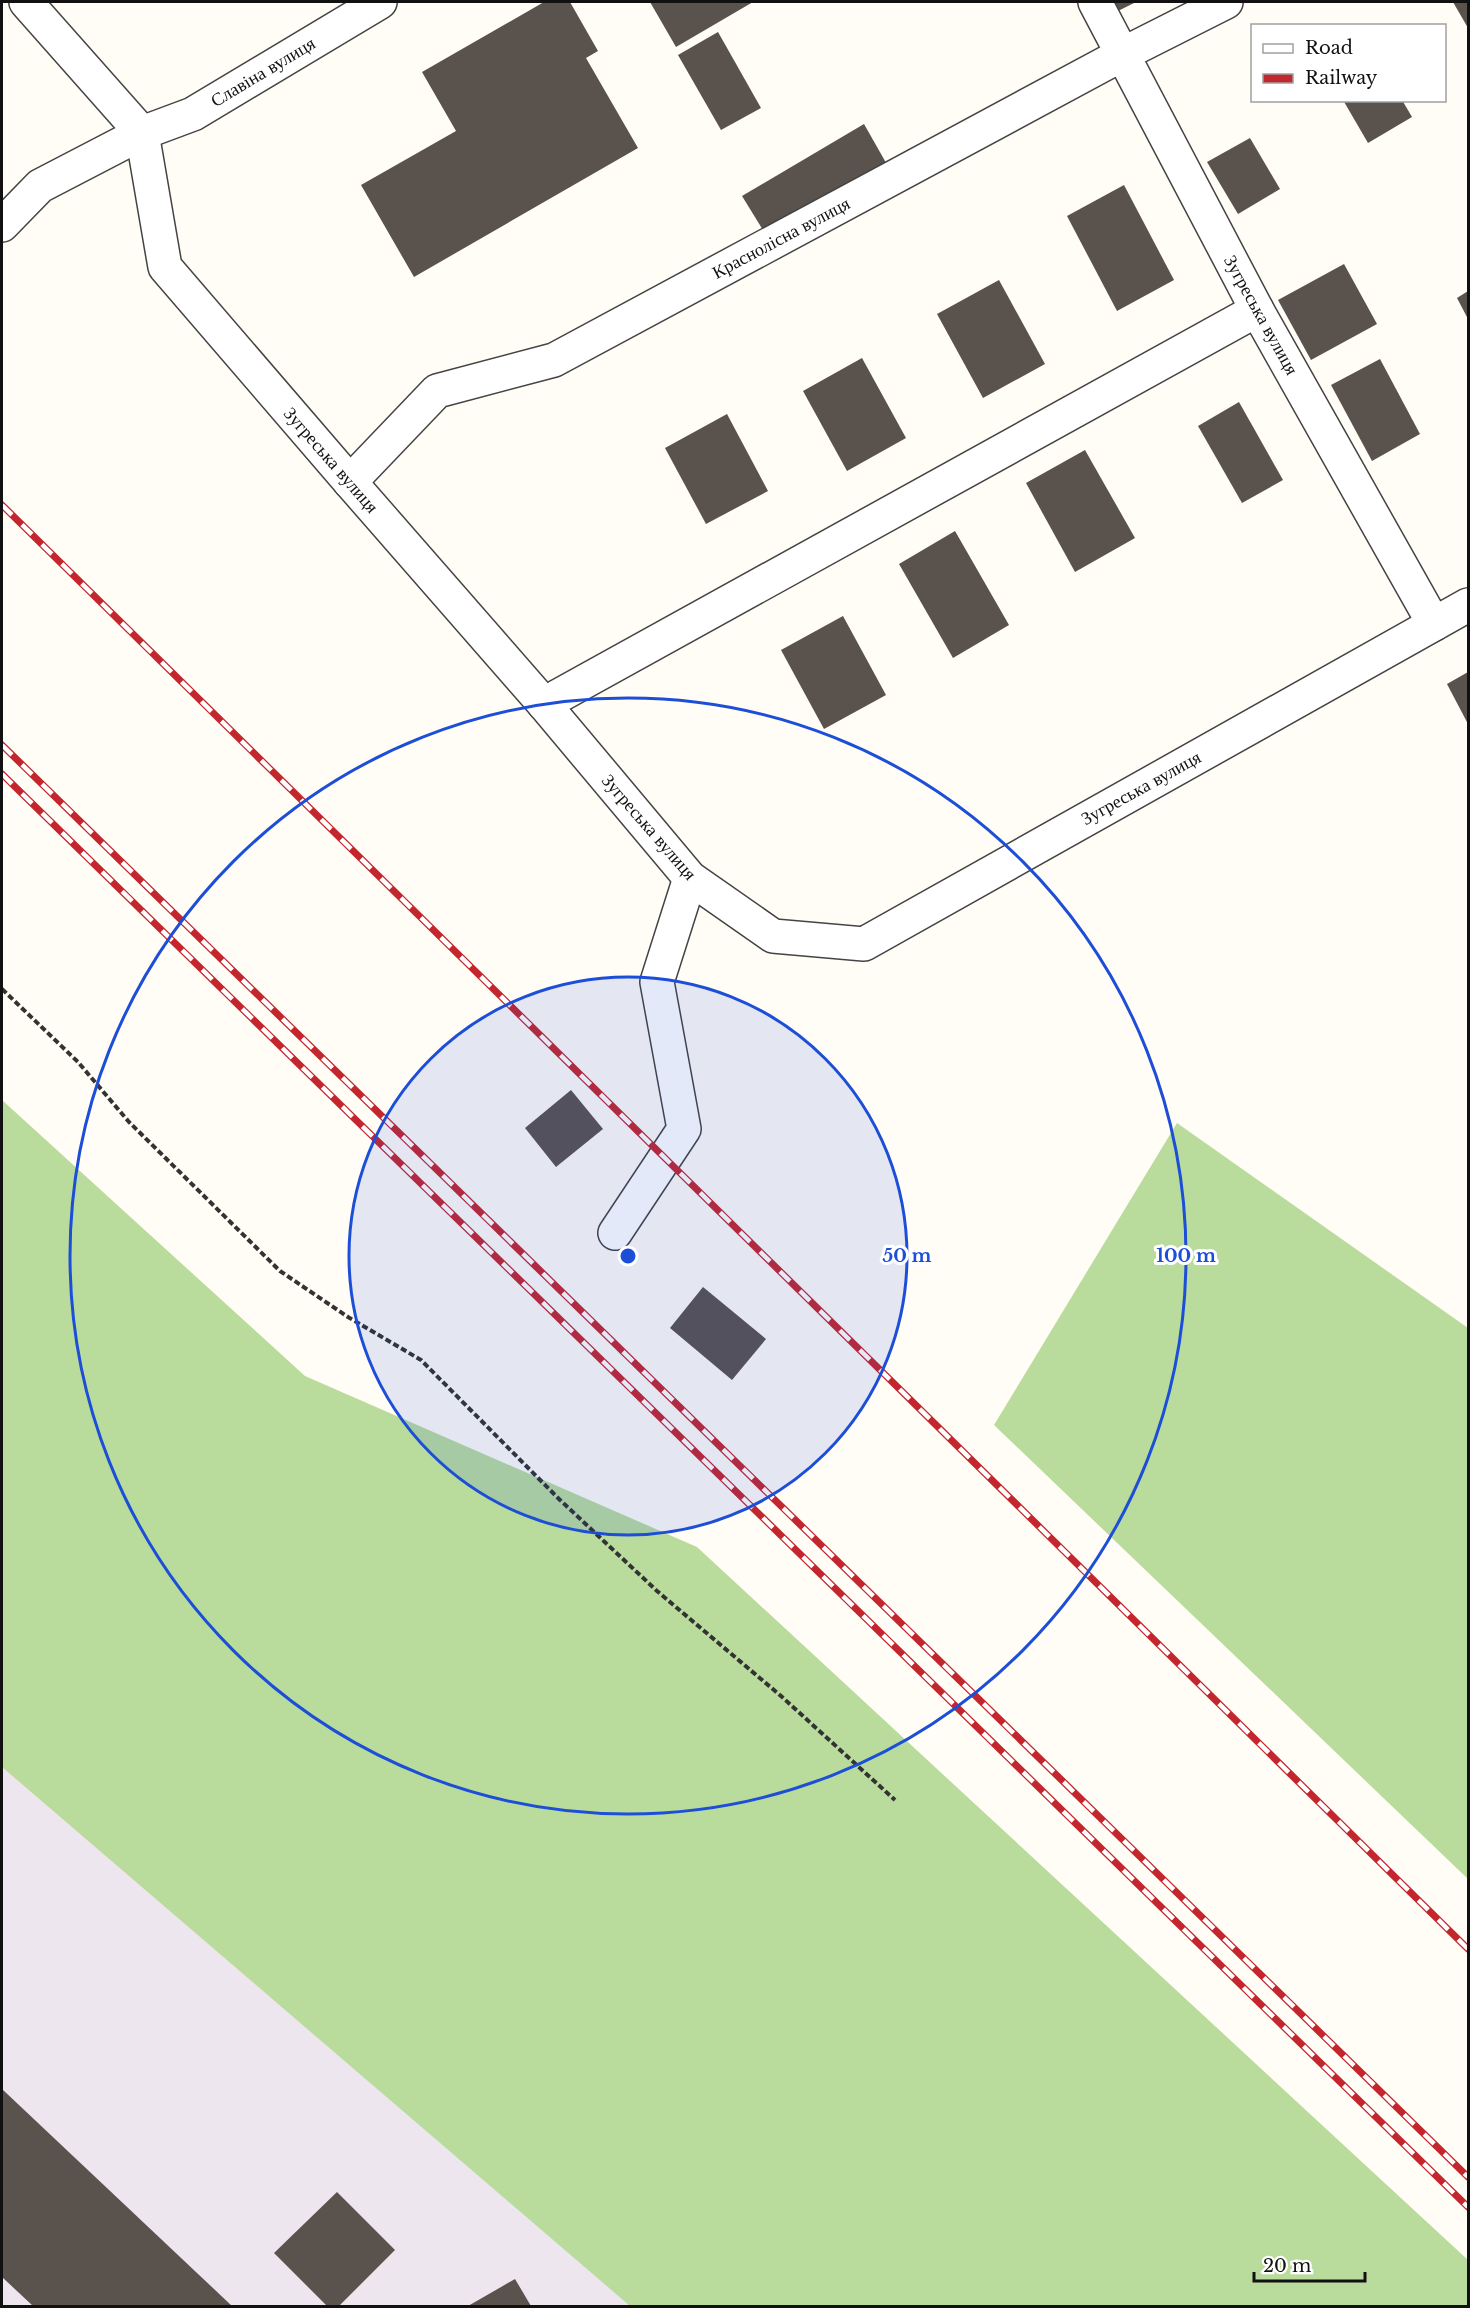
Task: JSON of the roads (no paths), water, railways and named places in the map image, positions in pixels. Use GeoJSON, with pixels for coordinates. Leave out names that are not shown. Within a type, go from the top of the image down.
{"type":"FeatureCollection","features":[{"type":"Feature","properties":{"kind":"street"},"geometry":{"type":"LineString","coordinates":[[26,2],[142,133]]}},
{"type":"Feature","properties":{"kind":"street","name":"Славіна вулиця"},"geometry":{"type":"LineString","coordinates":[[2,225],[40,186],[142,133],[193,114],[380,2]]}},
{"type":"Feature","properties":{"kind":"street","name":"Зугреська вулиця"},"geometry":{"type":"LineString","coordinates":[[1095,2],[1257,310],[1434,624]]}},
{"type":"Feature","properties":{"kind":"street","name":"Краснолісна вулиця"},"geometry":{"type":"LineString","coordinates":[[350,482],[437,391],[554,360],[1123,54],[1227,2]]}},
{"type":"Feature","properties":{"kind":"street","name":"Зугреська вулиця"},"geometry":{"type":"LineString","coordinates":[[142,133],[165,267],[544,704],[690,878],[773,936],[864,944],[1468,605]]}},
{"type":"Feature","properties":{"kind":"street"},"geometry":{"type":"LineString","coordinates":[[544,704],[1257,310]]}},
{"type":"Feature","properties":{"kind":"street"},"geometry":{"type":"LineString","coordinates":[[615,1233],[684,1129],[657,982],[690,878]]}},
{"type":"Feature","properties":{"kind":"railway"},"geometry":{"type":"LineString","coordinates":[[2,505],[1468,1949]]}},
{"type":"Feature","properties":{"kind":"railway"},"geometry":{"type":"LineString","coordinates":[[2,745],[1468,2177]]}},
{"type":"Feature","properties":{"kind":"railway"},"geometry":{"type":"LineString","coordinates":[[2,774],[1468,2207]]}}]}
